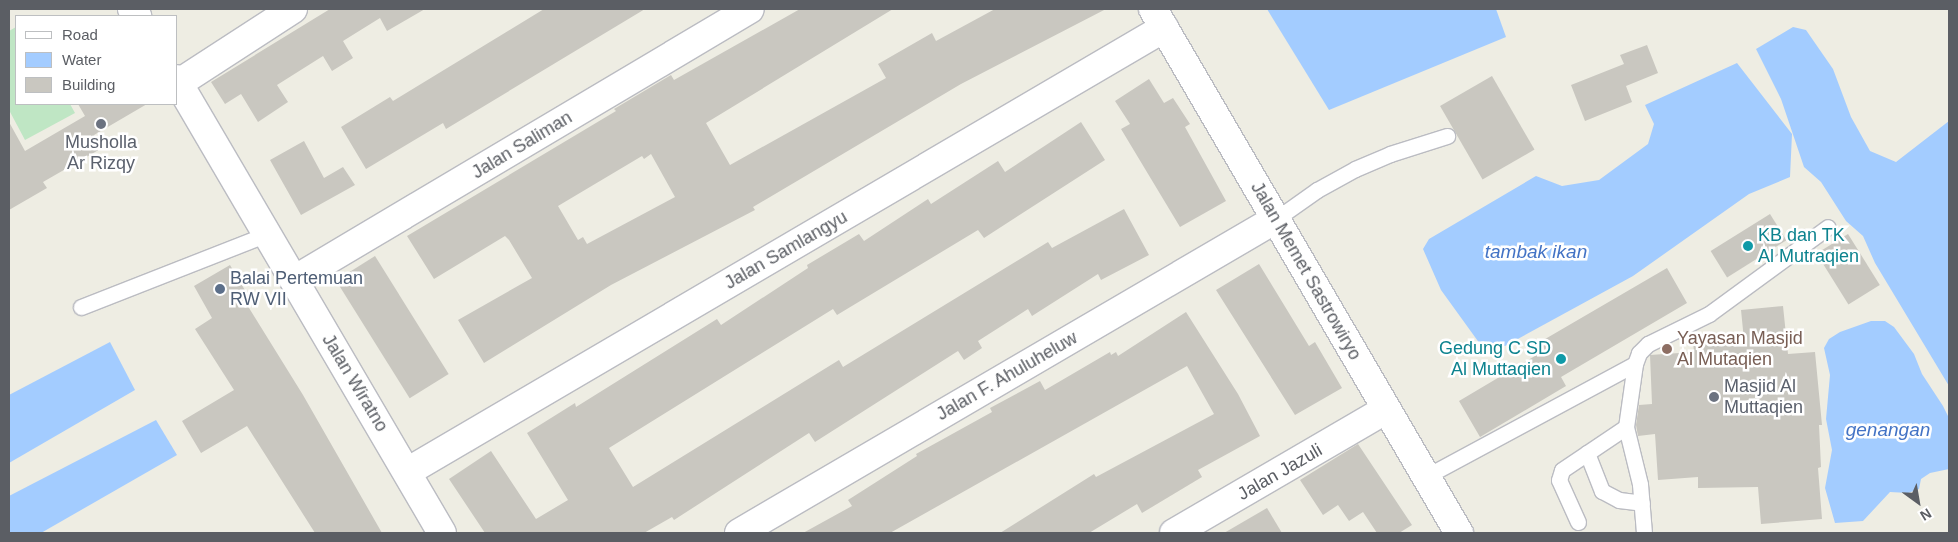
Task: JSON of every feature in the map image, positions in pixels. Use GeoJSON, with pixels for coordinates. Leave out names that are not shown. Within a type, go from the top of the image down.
{"type":"FeatureCollection","features":[{"type":"Feature","properties":{"kind":"street"},"geometry":{"type":"LineString","coordinates":[[178,81],[223,51],[293,9]]}},
{"type":"Feature","properties":{"kind":"street","name":"Jalan Saliman"},"geometry":{"type":"LineString","coordinates":[[294,280],[750,9]]}},
{"type":"Feature","properties":{"kind":"street","name":"Jalan Memet Sastrowiryo"},"geometry":{"type":"LineString","coordinates":[[1158,19],[1276,218],[1385,410],[1459,533]]}},
{"type":"Feature","properties":{"kind":"street","name":"Jalan Samlangyu"},"geometry":{"type":"LineString","coordinates":[[407,472],[1158,19]]}},
{"type":"Feature","properties":{"kind":"street","name":"Jalan Wiratno"},"geometry":{"type":"LineString","coordinates":[[178,81],[442,533]]}},
{"type":"Feature","properties":{"kind":"street","name":"Jalan F. Ahuluheluw"},"geometry":{"type":"LineString","coordinates":[[739,533],[1276,218]]}},
{"type":"Feature","properties":{"kind":"street","name":"Jalan Jazuli"},"geometry":{"type":"LineString","coordinates":[[1174,533],[1385,410]]}},
{"type":"Feature","properties":{"kind":"lane"},"geometry":{"type":"LineString","coordinates":[[1276,218],[1317,190],[1356,170],[1390,154],[1448,136]]}},
{"type":"Feature","properties":{"kind":"lane"},"geometry":{"type":"LineString","coordinates":[[1644,533],[1642,503],[1626,427],[1635,364],[1648,344],[1709,314],[1828,227]]}},
{"type":"Feature","properties":{"kind":"lane"},"geometry":{"type":"LineString","coordinates":[[81,307],[267,234]]}},
{"type":"Feature","properties":{"kind":"lane"},"geometry":{"type":"LineString","coordinates":[[1425,477],[1635,364]]}},
{"type":"Feature","properties":{"kind":"lane"},"geometry":{"type":"LineString","coordinates":[[1578,522],[1560,480],[1560,474],[1626,427]]}},
{"type":"Feature","properties":{"kind":"lane"},"geometry":{"type":"LineString","coordinates":[[1588,453],[1602,491],[1618,500],[1642,503]]}},
{"type":"Feature","properties":{"kind":"green space"},"geometry":{"type":"Polygon","coordinates":[[[15,28],[15,105],[71,105],[75,113],[25,140],[9,110],[9,31],[15,28]]]}},
{"type":"Feature","properties":{"kind":"water"},"geometry":{"type":"Polygon","coordinates":[[[1267,9],[1496,9],[1506,37],[1329,110],[1267,9]]]}},
{"type":"Feature","properties":{"kind":"water"},"geometry":{"type":"Polygon","coordinates":[[[1793,27],[1806,30],[1833,69],[1851,117],[1870,151],[1896,162],[1949,121],[1949,386],[1875,263],[1863,236],[1846,221],[1821,182],[1804,167],[1781,99],[1756,49],[1793,27]]]}},
{"type":"Feature","properties":{"kind":"water","name":"tambak ikan"},"geometry":{"type":"Polygon","coordinates":[[[1737,63],[1792,134],[1790,177],[1749,194],[1633,276],[1505,346],[1480,344],[1441,290],[1423,249],[1429,239],[1536,176],[1562,186],[1599,180],[1648,144],[1654,124],[1645,105],[1737,63]]]}},
{"type":"Feature","properties":{"kind":"water","name":"genangan"},"geometry":{"type":"Polygon","coordinates":[[[1871,321],[1885,321],[1894,327],[1914,354],[1922,374],[1943,406],[1949,418],[1949,469],[1930,473],[1921,479],[1919,489],[1908,493],[1890,492],[1863,521],[1835,523],[1825,488],[1832,450],[1826,419],[1830,375],[1824,348],[1829,339],[1840,332],[1871,321]]]}},
{"type":"Feature","properties":{"kind":"water"},"geometry":{"type":"Polygon","coordinates":[[[110,342],[135,390],[9,463],[9,395],[110,342]]]}},
{"type":"Feature","properties":{"kind":"water"},"geometry":{"type":"Polygon","coordinates":[[[156,420],[177,455],[41,533],[9,533],[9,496],[156,420]]]}},
{"type":"Feature","properties":{"kind":"building"},"geometry":{"type":"Polygon","coordinates":[[[330,9],[425,9],[387,31],[380,18],[343,41],[353,58],[332,71],[323,56],[277,85],[288,102],[258,122],[241,94],[225,104],[211,82],[330,9]]]}},
{"type":"Feature","properties":{"kind":"building"},"geometry":{"type":"Polygon","coordinates":[[[544,9],[645,9],[446,129],[443,123],[366,169],[341,127],[390,97],[393,101],[544,9]]]}},
{"type":"Feature","properties":{"kind":"building"},"geometry":{"type":"Polygon","coordinates":[[[800,9],[893,9],[706,123],[730,165],[886,78],[878,64],[932,33],[936,41],[995,9],[1106,9],[961,84],[753,207],[755,210],[611,285],[484,363],[458,320],[532,278],[509,240],[505,236],[434,279],[407,236],[616,111],[614,109],[671,75],[674,80],[800,9]],[[651,154],[644,159],[642,156],[558,206],[578,240],[583,237],[587,244],[675,197],[651,154]]]}},
{"type":"Feature","properties":{"kind":"building"},"geometry":{"type":"Polygon","coordinates":[[[1647,45],[1658,73],[1626,86],[1632,102],[1585,121],[1571,85],[1624,64],[1620,55],[1647,45]]]}},
{"type":"Feature","properties":{"kind":"building"},"geometry":{"type":"Polygon","coordinates":[[[1492,76],[1534,150],[1483,180],[1440,106],[1492,76]]]}},
{"type":"Feature","properties":{"kind":"building"},"geometry":{"type":"Polygon","coordinates":[[[1149,79],[1164,103],[1173,98],[1190,124],[1185,127],[1226,201],[1180,227],[1121,129],[1130,124],[1115,101],[1149,79]]]}},
{"type":"Feature","properties":{"kind":"building"},"geometry":{"type":"Polygon","coordinates":[[[79,105],[145,105],[94,135],[102,148],[43,182],[47,188],[9,210],[9,122],[25,151],[85,116],[79,105]]]}},
{"type":"Feature","properties":{"kind":"building"},"geometry":{"type":"Polygon","coordinates":[[[1081,122],[1105,160],[984,238],[978,230],[837,315],[833,309],[609,448],[633,487],[839,360],[843,367],[1048,242],[1052,248],[1124,209],[1149,255],[1101,280],[1098,274],[1032,316],[1028,309],[978,341],[982,348],[964,360],[958,351],[815,442],[809,433],[674,520],[672,517],[644,533],[485,533],[449,479],[491,451],[536,519],[568,500],[527,433],[575,403],[576,407],[717,319],[721,325],[808,268],[807,265],[859,234],[864,241],[928,199],[931,204],[998,161],[1005,172],[1081,122]]]}},
{"type":"Feature","properties":{"kind":"building"},"geometry":{"type":"Polygon","coordinates":[[[304,141],[324,178],[343,167],[355,185],[301,215],[270,160],[304,141]]]}},
{"type":"Feature","properties":{"kind":"building","name":"KB dan TK Al Mutraqien"},"geometry":{"type":"Polygon","coordinates":[[[1770,214],[1786,240],[1727,277],[1711,251],[1770,214]]]}},
{"type":"Feature","properties":{"kind":"building"},"geometry":{"type":"Polygon","coordinates":[[[1848,234],[1880,285],[1848,304],[1817,254],[1848,234]]]}},
{"type":"Feature","properties":{"kind":"building"},"geometry":{"type":"Polygon","coordinates":[[[375,256],[449,374],[410,398],[336,280],[375,256]]]}},
{"type":"Feature","properties":{"kind":"building"},"geometry":{"type":"Polygon","coordinates":[[[1259,264],[1309,346],[1315,342],[1342,388],[1295,415],[1216,290],[1259,264]]]}},
{"type":"Feature","properties":{"kind":"building"},"geometry":{"type":"Polygon","coordinates":[[[230,265],[246,292],[241,295],[303,395],[382,533],[315,533],[247,426],[201,453],[182,421],[234,390],[195,329],[212,318],[194,286],[230,265]]]}},
{"type":"Feature","properties":{"kind":"building","name":"Gedung C SD Al Muttaqien"},"geometry":{"type":"Polygon","coordinates":[[[1667,268],[1687,303],[1561,377],[1566,386],[1480,437],[1459,401],[1545,350],[1540,342],[1667,268]]]}},
{"type":"Feature","properties":{"kind":"building","name":"Masjid Al Muttaqien"},"geometry":{"type":"Polygon","coordinates":[[[1783,306],[1788,354],[1815,352],[1822,425],[1819,425],[1821,467],[1818,468],[1822,519],[1761,524],[1758,487],[1698,488],[1698,477],[1658,480],[1655,434],[1638,436],[1636,425],[1639,405],[1652,404],[1650,355],[1694,352],[1693,342],[1744,340],[1741,310],[1783,306]]]}},
{"type":"Feature","properties":{"kind":"building"},"geometry":{"type":"Polygon","coordinates":[[[1186,312],[1238,394],[1260,436],[1198,470],[1202,477],[1142,513],[1137,504],[1089,533],[1000,533],[1094,474],[1096,477],[1214,414],[1187,366],[890,533],[803,533],[852,506],[848,500],[917,456],[916,454],[992,412],[990,408],[1040,381],[1045,390],[1110,352],[1111,355],[1116,352],[1118,356],[1186,312]]]}},
{"type":"Feature","properties":{"kind":"building"},"geometry":{"type":"Polygon","coordinates":[[[1358,444],[1412,525],[1399,533],[1377,533],[1363,512],[1349,521],[1338,505],[1323,515],[1300,480],[1358,444]]]}},
{"type":"Feature","properties":{"kind":"building"},"geometry":{"type":"Polygon","coordinates":[[[1267,508],[1282,533],[1224,533],[1267,508]]]}},
{"type":"Feature","properties":{"kind":"place","name":"Musholla Ar Rizqy"},"geometry":{"type":"Point","coordinates":[101,124]}},
{"type":"Feature","properties":{"kind":"place","name":"KB dan TK Al Mutraqien"},"geometry":{"type":"Point","coordinates":[1748,246]}},
{"type":"Feature","properties":{"kind":"place","name":"Balai Pertemuan RW VII"},"geometry":{"type":"Point","coordinates":[220,289]}},
{"type":"Feature","properties":{"kind":"place","name":"Yayasan Masjid Al Mutaqien"},"geometry":{"type":"Point","coordinates":[1667,349]}},
{"type":"Feature","properties":{"kind":"place","name":"Gedung C SD Al Muttaqien"},"geometry":{"type":"Point","coordinates":[1561,359]}},
{"type":"Feature","properties":{"kind":"place","name":"Masjid Al Muttaqien"},"geometry":{"type":"Point","coordinates":[1714,397]}}]}
